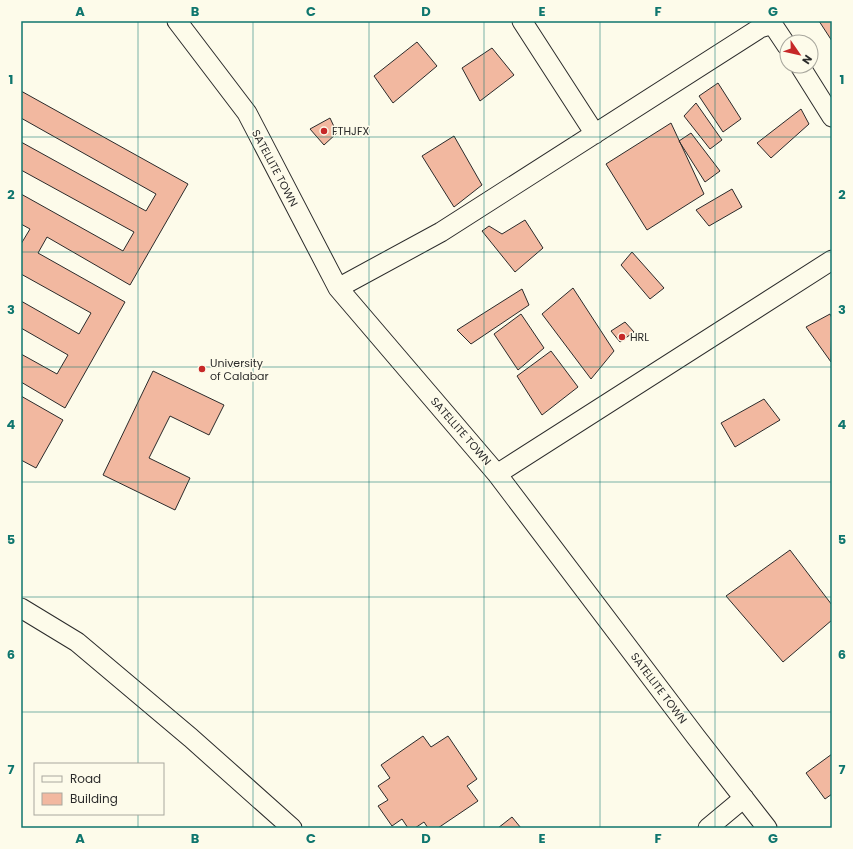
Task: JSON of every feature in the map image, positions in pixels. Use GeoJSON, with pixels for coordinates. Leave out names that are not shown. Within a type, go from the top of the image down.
{"type":"FeatureCollection","features":[{"type":"Feature","properties":{"kind":"street","name":"SATELLITE TOWN"},"geometry":{"type":"LineString","coordinates":[[177,21],[247,113],[338,288],[497,474],[767,828]]}},
{"type":"Feature","properties":{"kind":"street"},"geometry":{"type":"LineString","coordinates":[[522,21],[595,134]]}},
{"type":"Feature","properties":{"kind":"street"},"geometry":{"type":"LineString","coordinates":[[338,288],[441,232],[760,28],[770,25],[776,28],[780,34]]}},
{"type":"Feature","properties":{"kind":"street"},"geometry":{"type":"LineString","coordinates":[[805,74],[832,116]]}},
{"type":"Feature","properties":{"kind":"street"},"geometry":{"type":"LineString","coordinates":[[497,474],[832,260]]}},
{"type":"Feature","properties":{"kind":"street"},"geometry":{"type":"LineString","coordinates":[[21,608],[77,642],[191,738],[292,828]]}},
{"type":"Feature","properties":{"kind":"street"},"geometry":{"type":"LineString","coordinates":[[708,828],[744,798]]}},
{"type":"Feature","properties":{"kind":"building"},"geometry":{"type":"Polygon","coordinates":[[[819,21],[832,21],[832,41],[819,21]]]}},
{"type":"Feature","properties":{"kind":"building"},"geometry":{"type":"Polygon","coordinates":[[[417,42],[437,66],[393,103],[374,76],[417,42]]]}},
{"type":"Feature","properties":{"kind":"building"},"geometry":{"type":"Polygon","coordinates":[[[492,48],[514,75],[480,101],[462,68],[492,48]]]}},
{"type":"Feature","properties":{"kind":"building"},"geometry":{"type":"Polygon","coordinates":[[[718,83],[741,119],[723,132],[699,96],[718,83]]]}},
{"type":"Feature","properties":{"kind":"building"},"geometry":{"type":"Polygon","coordinates":[[[21,91],[188,184],[130,285],[47,237],[38,253],[125,302],[65,408],[21,382],[21,354],[57,374],[68,355],[21,328],[21,301],[79,334],[91,313],[21,274],[21,244],[30,229],[21,224],[21,194],[123,251],[134,232],[21,170],[21,142],[146,211],[156,194],[21,118],[21,91]]]}},
{"type":"Feature","properties":{"kind":"building"},"geometry":{"type":"Polygon","coordinates":[[[696,103],[722,140],[710,149],[684,116],[696,103]]]}},
{"type":"Feature","properties":{"kind":"building"},"geometry":{"type":"Polygon","coordinates":[[[801,109],[809,124],[771,158],[757,143],[801,109]]]}},
{"type":"Feature","properties":{"kind":"building","name":"FTHJFX"},"geometry":{"type":"Polygon","coordinates":[[[330,118],[337,133],[324,145],[310,129],[330,118]]]}},
{"type":"Feature","properties":{"kind":"building"},"geometry":{"type":"Polygon","coordinates":[[[671,123],[704,194],[647,230],[606,164],[671,123]]]}},
{"type":"Feature","properties":{"kind":"building"},"geometry":{"type":"Polygon","coordinates":[[[691,133],[720,171],[705,182],[679,141],[691,133]]]}},
{"type":"Feature","properties":{"kind":"building"},"geometry":{"type":"Polygon","coordinates":[[[454,136],[482,185],[454,207],[422,156],[454,136]]]}},
{"type":"Feature","properties":{"kind":"building"},"geometry":{"type":"Polygon","coordinates":[[[732,189],[742,207],[709,226],[696,210],[732,189]]]}},
{"type":"Feature","properties":{"kind":"building"},"geometry":{"type":"Polygon","coordinates":[[[525,220],[543,248],[515,272],[482,231],[489,226],[502,234],[525,220]]]}},
{"type":"Feature","properties":{"kind":"building"},"geometry":{"type":"Polygon","coordinates":[[[632,252],[664,288],[650,299],[621,265],[632,252]]]}},
{"type":"Feature","properties":{"kind":"building"},"geometry":{"type":"Polygon","coordinates":[[[573,288],[614,351],[591,379],[542,314],[573,288]]]}},
{"type":"Feature","properties":{"kind":"building"},"geometry":{"type":"Polygon","coordinates":[[[522,289],[529,305],[471,344],[457,330],[522,289]]]}},
{"type":"Feature","properties":{"kind":"building"},"geometry":{"type":"Polygon","coordinates":[[[521,314],[544,348],[518,370],[494,334],[521,314]]]}},
{"type":"Feature","properties":{"kind":"building"},"geometry":{"type":"Polygon","coordinates":[[[830,314],[832,318],[831,362],[806,327],[830,314]]]}},
{"type":"Feature","properties":{"kind":"building","name":"HRL"},"geometry":{"type":"Polygon","coordinates":[[[625,322],[634,332],[620,342],[611,331],[625,322]]]}},
{"type":"Feature","properties":{"kind":"building"},"geometry":{"type":"Polygon","coordinates":[[[551,351],[578,387],[542,415],[517,376],[551,351]]]}},
{"type":"Feature","properties":{"kind":"building"},"geometry":{"type":"Polygon","coordinates":[[[153,371],[224,405],[209,435],[170,416],[149,458],[190,478],[175,510],[103,475],[153,371]]]}},
{"type":"Feature","properties":{"kind":"building"},"geometry":{"type":"Polygon","coordinates":[[[21,396],[63,420],[36,468],[21,460],[21,396]]]}},
{"type":"Feature","properties":{"kind":"building"},"geometry":{"type":"Polygon","coordinates":[[[764,399],[780,420],[735,447],[721,423],[764,399]]]}},
{"type":"Feature","properties":{"kind":"building"},"geometry":{"type":"Polygon","coordinates":[[[790,550],[832,605],[832,620],[783,662],[726,596],[790,550]]]}},
{"type":"Feature","properties":{"kind":"building"},"geometry":{"type":"Polygon","coordinates":[[[423,736],[431,747],[448,736],[477,779],[467,786],[478,801],[438,828],[428,828],[424,822],[415,828],[408,828],[402,819],[392,826],[378,806],[388,800],[378,786],[390,778],[381,765],[423,736]]]}},
{"type":"Feature","properties":{"kind":"building"},"geometry":{"type":"Polygon","coordinates":[[[832,754],[832,794],[825,799],[806,773],[832,754]]]}},
{"type":"Feature","properties":{"kind":"building"},"geometry":{"type":"Polygon","coordinates":[[[512,817],[521,828],[498,828],[512,817]]]}},
{"type":"Feature","properties":{"kind":"place","name":"FTHJFX"},"geometry":{"type":"Point","coordinates":[324,131]}},
{"type":"Feature","properties":{"kind":"place","name":"HRL"},"geometry":{"type":"Point","coordinates":[622,337]}},
{"type":"Feature","properties":{"kind":"place","name":"University of Calabar"},"geometry":{"type":"Point","coordinates":[202,369]}}]}
